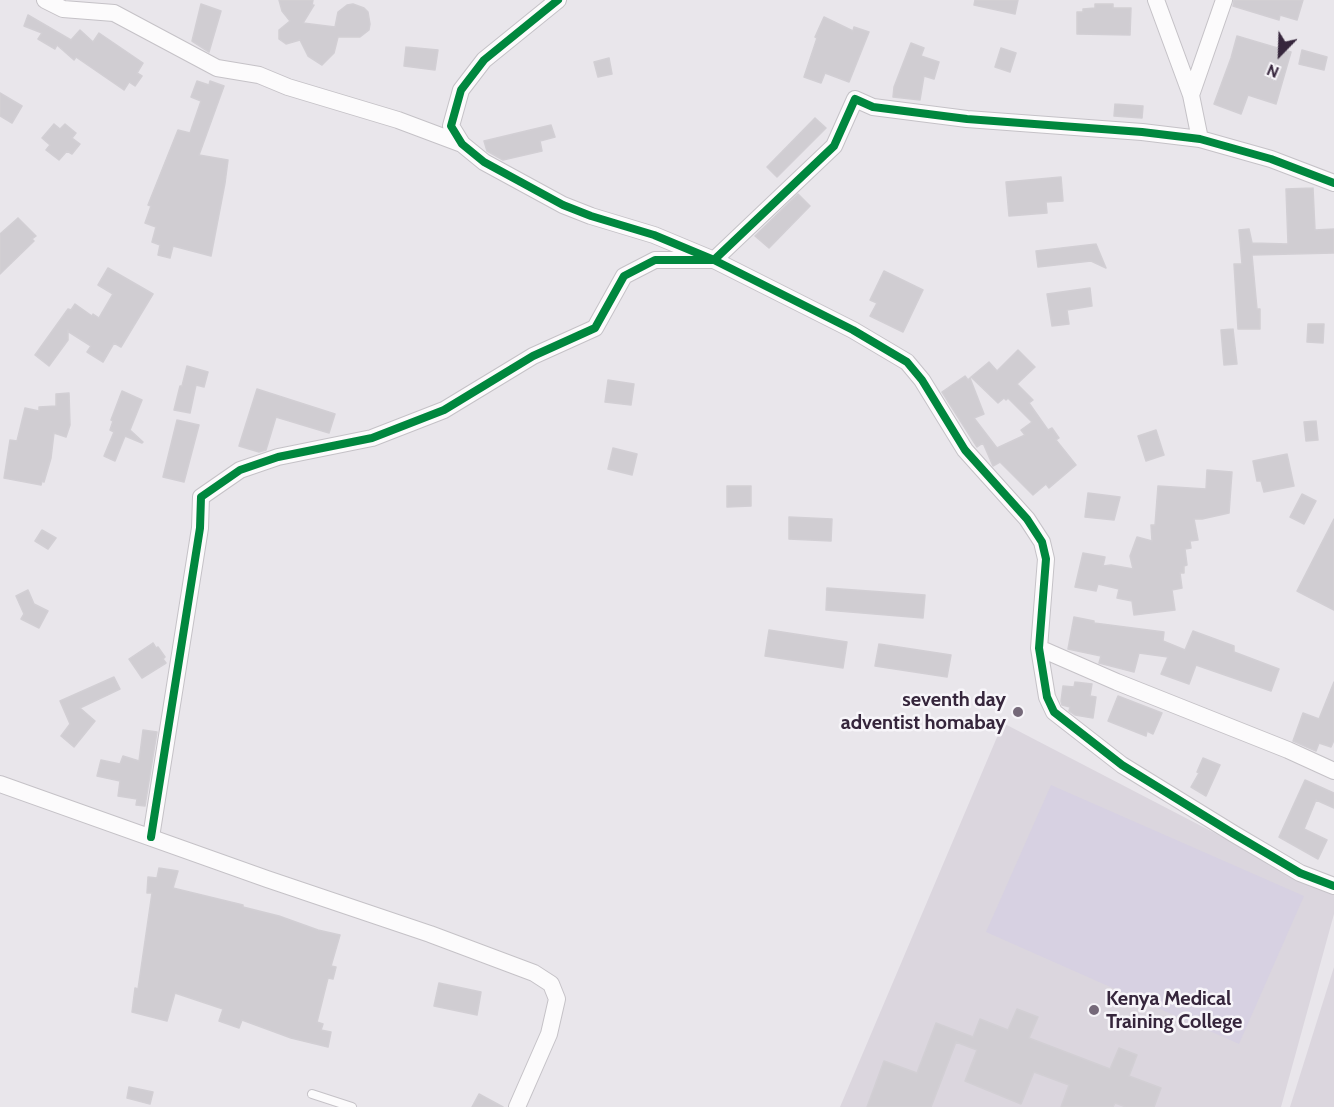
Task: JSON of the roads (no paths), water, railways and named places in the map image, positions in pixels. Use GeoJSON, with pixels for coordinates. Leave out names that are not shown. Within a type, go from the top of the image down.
{"type":"FeatureCollection","features":[{"type":"Feature","properties":{"kind":"street"},"geometry":{"type":"LineString","coordinates":[[45,0],[63,9],[114,13],[217,68],[259,75],[288,87],[398,120],[462,144],[484,162],[563,205],[654,235],[714,260],[853,330],[908,362],[922,380],[965,450],[1027,519],[1042,542],[1046,559],[1039,648],[1047,697],[1054,712],[1122,765],[1300,873],[1334,886]]}},
{"type":"Feature","properties":{"kind":"street"},"geometry":{"type":"LineString","coordinates":[[462,144],[451,126],[461,90],[484,60],[558,0]]}},
{"type":"Feature","properties":{"kind":"street"},"geometry":{"type":"LineString","coordinates":[[1156,0],[1191,94],[1200,139]]}},
{"type":"Feature","properties":{"kind":"street"},"geometry":{"type":"LineString","coordinates":[[1191,94],[1224,0]]}},
{"type":"Feature","properties":{"kind":"street"},"geometry":{"type":"LineString","coordinates":[[151,837],[200,528],[201,497],[240,470],[259,463],[372,438],[444,410],[533,356],[595,328],[624,276],[655,260],[714,260],[834,146],[855,99],[873,107],[967,119],[1143,132],[1200,139],[1333,179]]}},
{"type":"Feature","properties":{"kind":"street"},"geometry":{"type":"LineString","coordinates":[[1039,648],[1334,771]]}},
{"type":"Feature","properties":{"kind":"street"},"geometry":{"type":"LineString","coordinates":[[0,784],[430,934],[534,973],[551,984],[557,999],[549,1034],[517,1107]]}},
{"type":"Feature","properties":{"kind":"lane"},"geometry":{"type":"LineString","coordinates":[[312,1094],[352,1107]]}},
{"type":"Feature","properties":{"kind":"place","name":"seventh day adventist homabay"},"geometry":{"type":"Point","coordinates":[1018,712]}},
{"type":"Feature","properties":{"kind":"place","name":"Kenya Medical Training College"},"geometry":{"type":"Point","coordinates":[1094,1010]}}]}
